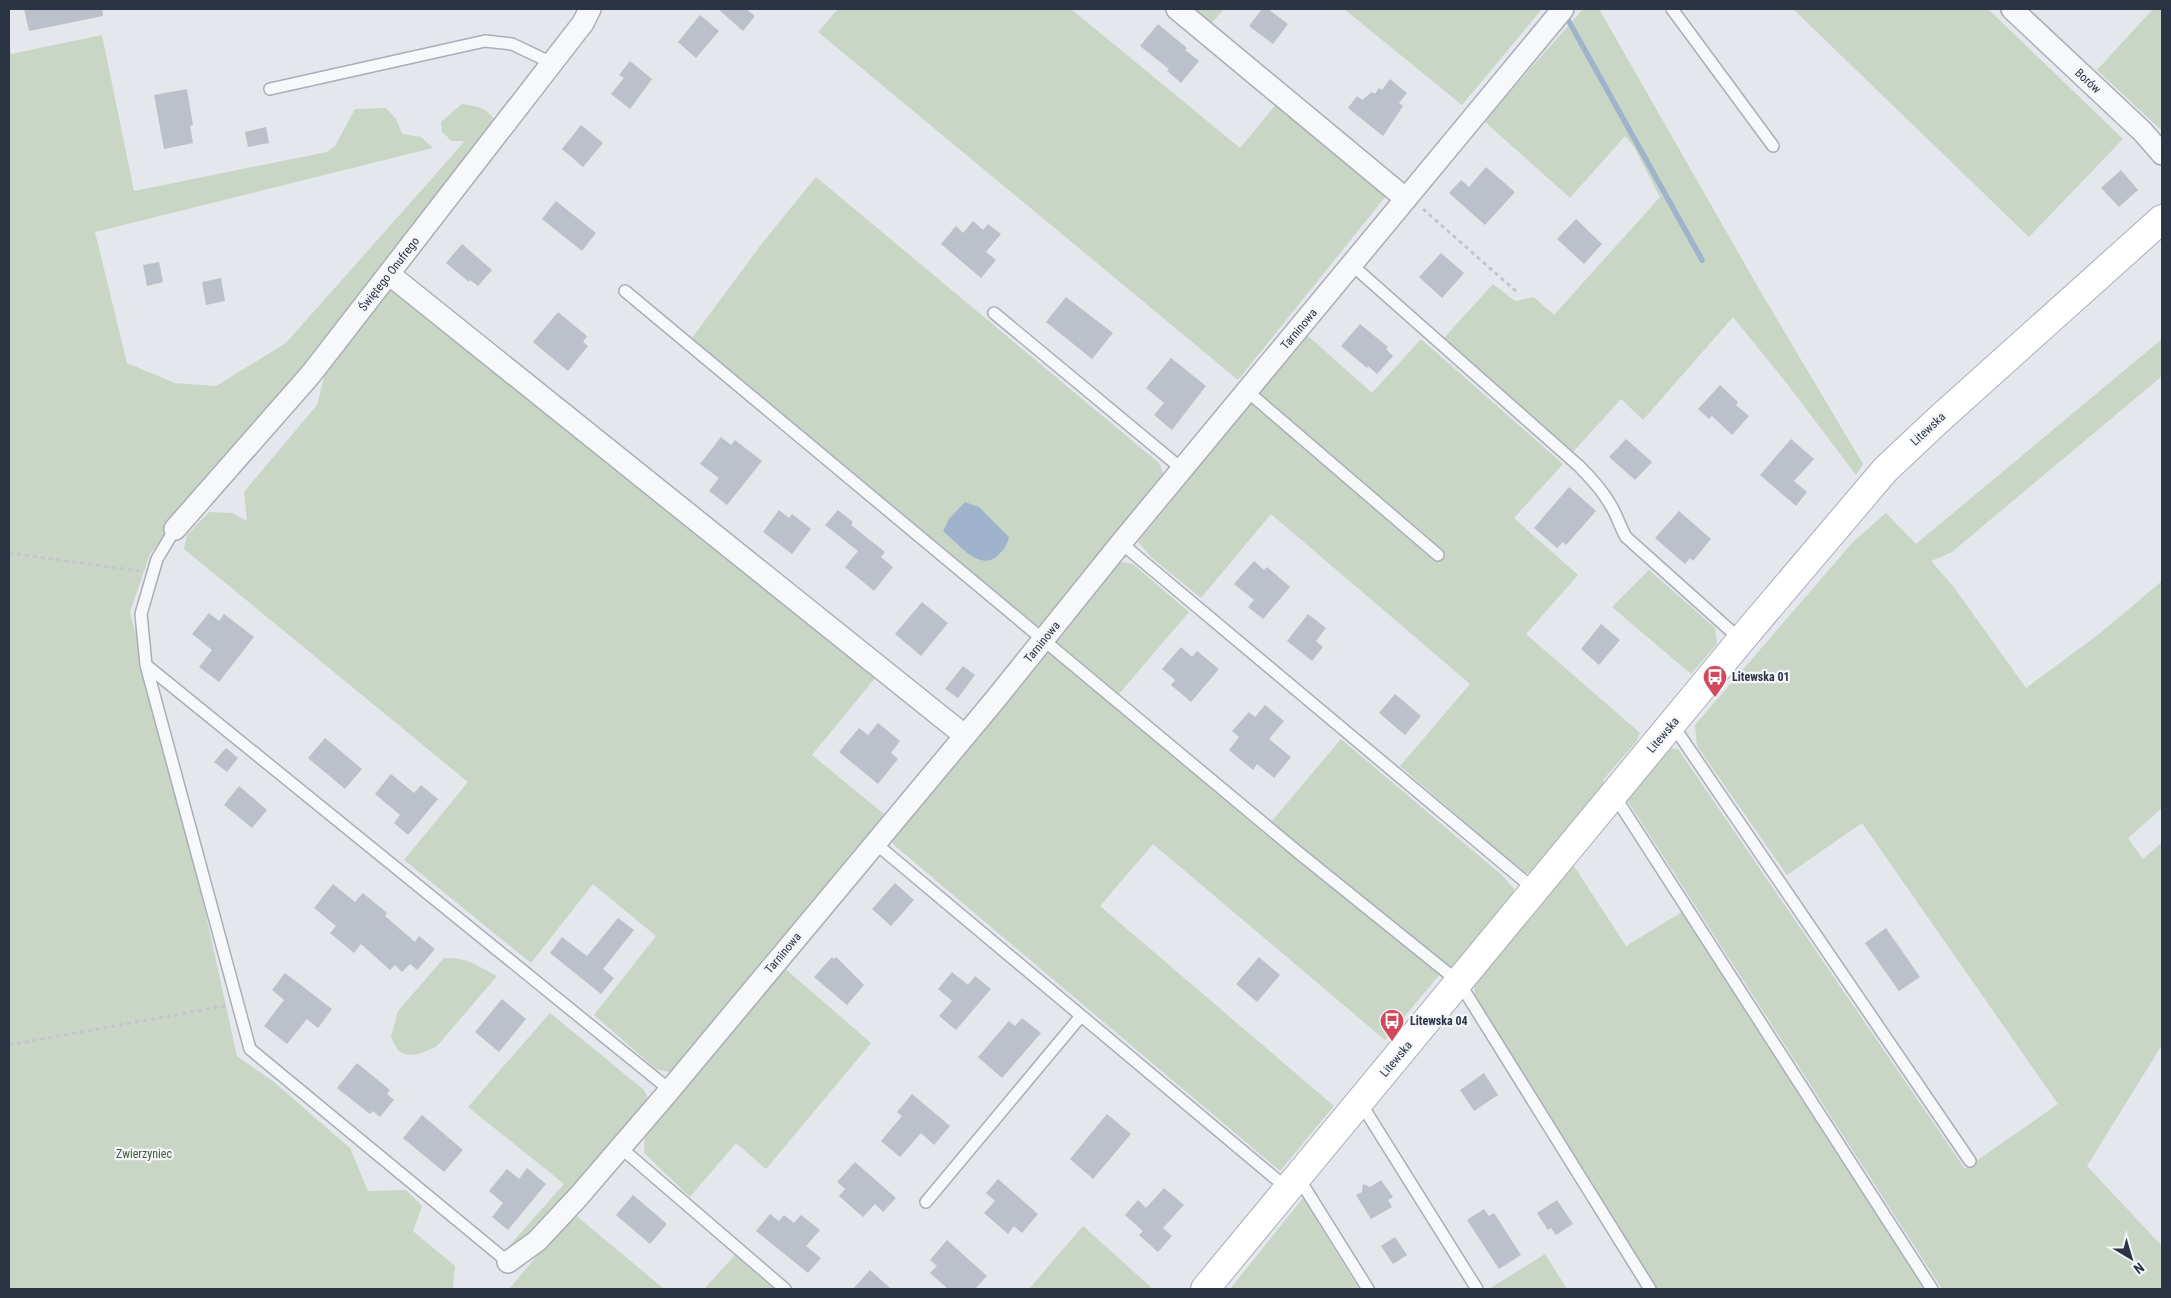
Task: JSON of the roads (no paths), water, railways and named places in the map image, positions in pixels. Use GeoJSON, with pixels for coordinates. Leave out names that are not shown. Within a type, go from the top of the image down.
{"type":"FeatureCollection","features":[{"type":"Feature","properties":{"kind":"street","name":"Świętego Onufrego"},"geometry":{"type":"LineString","coordinates":[[175,529],[311,374],[552,63],[583,22],[590,9]]}},
{"type":"Feature","properties":{"kind":"street"},"geometry":{"type":"LineString","coordinates":[[1177,9],[1407,197]]}},
{"type":"Feature","properties":{"kind":"street","name":"Tarninowa"},"geometry":{"type":"LineString","coordinates":[[508,1262],[537,1240],[621,1148],[670,1090],[1563,9]]}},
{"type":"Feature","properties":{"kind":"street","name":"Borów"},"geometry":{"type":"LineString","coordinates":[[2012,9],[2143,132],[2162,154]]}},
{"type":"Feature","properties":{"kind":"street","name":"Litewska"},"geometry":{"type":"LineString","coordinates":[[1205,1289],[1741,640],[1885,470],[2162,219]]}},
{"type":"Feature","properties":{"kind":"street"},"geometry":{"type":"LineString","coordinates":[[389,274],[964,735]]}},
{"type":"Feature","properties":{"kind":"lane"},"geometry":{"type":"LineString","coordinates":[[1672,9],[1773,146]]}},
{"type":"Feature","properties":{"kind":"lane"},"geometry":{"type":"LineString","coordinates":[[270,89],[485,41],[512,44],[552,63]]}},
{"type":"Feature","properties":{"kind":"lane"},"geometry":{"type":"LineString","coordinates":[[1352,265],[1580,466],[1600,488],[1612,507],[1626,537],[1741,640]]}},
{"type":"Feature","properties":{"kind":"lane"},"geometry":{"type":"LineString","coordinates":[[625,291],[1299,852],[1459,982],[1650,1289]]}},
{"type":"Feature","properties":{"kind":"lane"},"geometry":{"type":"LineString","coordinates":[[994,313],[1182,469]]}},
{"type":"Feature","properties":{"kind":"lane"},"geometry":{"type":"LineString","coordinates":[[1246,391],[1438,556]]}},
{"type":"Feature","properties":{"kind":"lane"},"geometry":{"type":"LineString","coordinates":[[175,529],[157,558],[140,614],[146,665],[250,1049],[508,1262]]}},
{"type":"Feature","properties":{"kind":"lane"},"geometry":{"type":"LineString","coordinates":[[1121,542],[1535,890]]}},
{"type":"Feature","properties":{"kind":"lane"},"geometry":{"type":"LineString","coordinates":[[146,665],[670,1090]]}},
{"type":"Feature","properties":{"kind":"lane"},"geometry":{"type":"LineString","coordinates":[[1672,724],[1970,1161]]}},
{"type":"Feature","properties":{"kind":"lane"},"geometry":{"type":"LineString","coordinates":[[1614,795],[1932,1289]]}},
{"type":"Feature","properties":{"kind":"lane"},"geometry":{"type":"LineString","coordinates":[[875,843],[1082,1016],[1293,1183],[1368,1289]]}},
{"type":"Feature","properties":{"kind":"lane"},"geometry":{"type":"LineString","coordinates":[[926,1202],[1082,1016]]}},
{"type":"Feature","properties":{"kind":"lane"},"geometry":{"type":"LineString","coordinates":[[1360,1102],[1477,1289]]}},
{"type":"Feature","properties":{"kind":"lane"},"geometry":{"type":"LineString","coordinates":[[621,1148],[785,1289]]}},
{"type":"Feature","properties":{"kind":"water"},"geometry":{"type":"Polygon","coordinates":[[[965,502],[979,507],[1009,537],[1003,550],[996,557],[989,560],[975,558],[943,531],[949,519],[965,502]]]}},
{"type":"Feature","properties":{"kind":"waterway"},"geometry":{"type":"LineString","coordinates":[[1567,18],[1702,260]]}},
{"type":"Feature","properties":{"kind":"place","name":"Litewska 01"},"geometry":{"type":"Point","coordinates":[1715,698]}},
{"type":"Feature","properties":{"kind":"place","name":"Litewska 04"},"geometry":{"type":"Point","coordinates":[1392,1042]}},
{"type":"Feature","properties":{"kind":"park label","name":"Zwierzyniec"},"geometry":{"type":"Point","coordinates":[144,1154]}}]}
